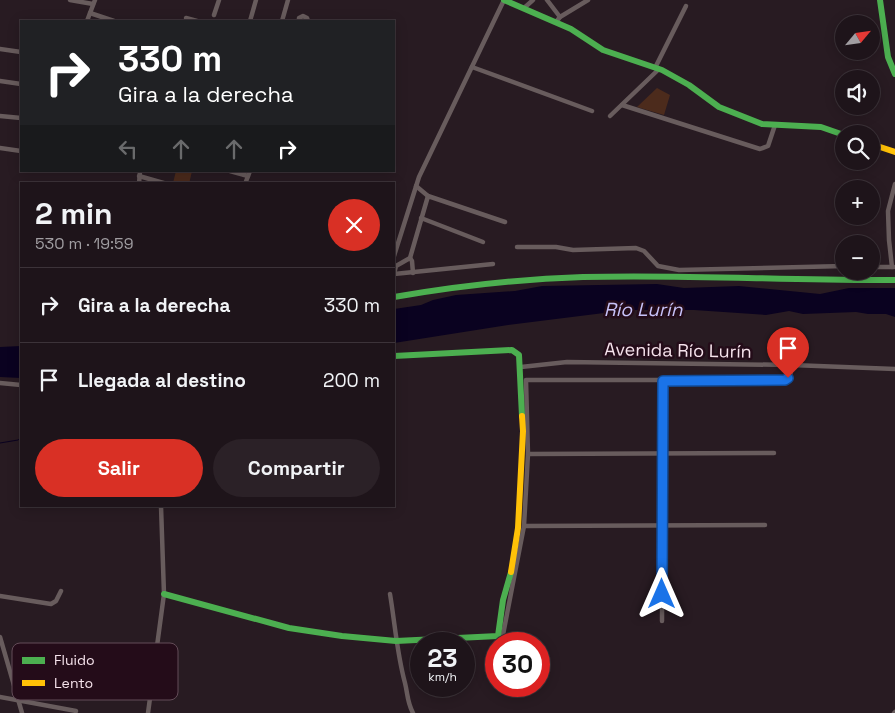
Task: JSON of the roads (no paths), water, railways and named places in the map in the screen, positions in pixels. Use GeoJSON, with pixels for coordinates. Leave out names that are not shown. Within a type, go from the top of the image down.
{"type":"FeatureCollection","features":[{"type":"Feature","properties":{"kind":"street"},"geometry":{"type":"LineString","coordinates":[[70,0],[94,2],[87,20]]}},
{"type":"Feature","properties":{"kind":"street"},"geometry":{"type":"LineString","coordinates":[[214,15],[219,0]]}},
{"type":"Feature","properties":{"kind":"street"},"geometry":{"type":"LineString","coordinates":[[250,20],[256,0]]}},
{"type":"Feature","properties":{"kind":"street"},"geometry":{"type":"LineString","coordinates":[[282,20],[288,0]]}},
{"type":"Feature","properties":{"kind":"street"},"geometry":{"type":"LineString","coordinates":[[395,253],[416,186],[504,0],[558,20],[603,50],[657,68],[689,85],[719,107],[762,124],[821,127],[835,132]]}},
{"type":"Feature","properties":{"kind":"street"},"geometry":{"type":"LineString","coordinates":[[524,8],[533,0]]}},
{"type":"Feature","properties":{"kind":"street"},"geometry":{"type":"LineString","coordinates":[[547,0],[558,20]]}},
{"type":"Feature","properties":{"kind":"street"},"geometry":{"type":"LineString","coordinates":[[558,20],[580,2],[588,0]]}},
{"type":"Feature","properties":{"kind":"street"},"geometry":{"type":"LineString","coordinates":[[881,1],[888,57],[895,74]]}},
{"type":"Feature","properties":{"kind":"street"},"geometry":{"type":"LineString","coordinates":[[610,116],[657,68],[686,6]]}},
{"type":"Feature","properties":{"kind":"street"},"geometry":{"type":"LineString","coordinates":[[90,13],[111,20]]}},
{"type":"Feature","properties":{"kind":"street"},"geometry":{"type":"LineString","coordinates":[[298,20],[303,16],[308,20]]}},
{"type":"Feature","properties":{"kind":"street"},"geometry":{"type":"LineString","coordinates":[[186,18],[193,20]]}},
{"type":"Feature","properties":{"kind":"street"},"geometry":{"type":"LineString","coordinates":[[0,49],[20,52]]}},
{"type":"Feature","properties":{"kind":"street"},"geometry":{"type":"LineString","coordinates":[[472,67],[592,111]]}},
{"type":"Feature","properties":{"kind":"street"},"geometry":{"type":"LineString","coordinates":[[0,82],[20,84]]}},
{"type":"Feature","properties":{"kind":"street"},"geometry":{"type":"LineString","coordinates":[[622,105],[760,149],[768,146],[776,125]]}},
{"type":"Feature","properties":{"kind":"street"},"geometry":{"type":"LineString","coordinates":[[0,116],[20,118]]}},
{"type":"Feature","properties":{"kind":"street"},"geometry":{"type":"LineString","coordinates":[[880,147],[895,152]]}},
{"type":"Feature","properties":{"kind":"street"},"geometry":{"type":"LineString","coordinates":[[0,148],[20,151]]}},
{"type":"Feature","properties":{"kind":"street"},"geometry":{"type":"LineString","coordinates":[[236,172],[249,174]]}},
{"type":"Feature","properties":{"kind":"street"},"geometry":{"type":"LineString","coordinates":[[139,174],[161,182]]}},
{"type":"Feature","properties":{"kind":"street"},"geometry":{"type":"LineString","coordinates":[[880,267],[894,267],[888,211],[895,184]]}},
{"type":"Feature","properties":{"kind":"street"},"geometry":{"type":"LineString","coordinates":[[416,186],[428,196],[505,222]]}},
{"type":"Feature","properties":{"kind":"street"},"geometry":{"type":"LineString","coordinates":[[413,272],[410,258],[428,196]]}},
{"type":"Feature","properties":{"kind":"street"},"geometry":{"type":"LineString","coordinates":[[421,218],[483,242]]}},
{"type":"Feature","properties":{"kind":"street"},"geometry":{"type":"LineString","coordinates":[[516,247],[556,247],[574,250],[636,248],[644,251],[658,266],[679,270],[835,266]]}},
{"type":"Feature","properties":{"kind":"street"},"geometry":{"type":"LineString","coordinates":[[395,270],[396,266],[410,258]]}},
{"type":"Feature","properties":{"kind":"street"},"geometry":{"type":"LineString","coordinates":[[395,274],[492,264]]}},
{"type":"Feature","properties":{"kind":"street"},"geometry":{"type":"LineString","coordinates":[[395,297],[455,287],[582,277],[816,281],[895,280]]}},
{"type":"Feature","properties":{"kind":"street"},"geometry":{"type":"LineString","coordinates":[[164,594],[289,628],[342,636],[396,641],[491,638],[499,634],[503,600],[511,572],[518,528],[523,431],[519,355],[512,350],[395,356]]}},
{"type":"Feature","properties":{"kind":"street","name":"Avenida Río Lurín"},"geometry":{"type":"LineString","coordinates":[[521,367],[565,362],[792,365],[895,369]]}},
{"type":"Feature","properties":{"kind":"street"},"geometry":{"type":"LineString","coordinates":[[504,632],[524,526],[528,454],[526,380],[785,380],[790,376],[792,365]]}},
{"type":"Feature","properties":{"kind":"street"},"geometry":{"type":"LineString","coordinates":[[662,621],[663,381]]}},
{"type":"Feature","properties":{"kind":"street"},"geometry":{"type":"LineString","coordinates":[[0,383],[20,385]]}},
{"type":"Feature","properties":{"kind":"street"},"geometry":{"type":"LineString","coordinates":[[528,454],[774,453]]}},
{"type":"Feature","properties":{"kind":"street"},"geometry":{"type":"LineString","coordinates":[[157,643],[164,594],[161,507]]}},
{"type":"Feature","properties":{"kind":"street"},"geometry":{"type":"LineString","coordinates":[[524,526],[765,525]]}},
{"type":"Feature","properties":{"kind":"street"},"geometry":{"type":"LineString","coordinates":[[0,596],[50,604],[56,601],[61,592]]}},
{"type":"Feature","properties":{"kind":"street"},"geometry":{"type":"LineString","coordinates":[[390,594],[407,701],[413,713]]}},
{"type":"Feature","properties":{"kind":"street"},"geometry":{"type":"LineString","coordinates":[[0,637],[12,679]]}},
{"type":"Feature","properties":{"kind":"street"},"geometry":{"type":"LineString","coordinates":[[22,713],[18,700],[76,711]]}},
{"type":"Feature","properties":{"kind":"street"},"geometry":{"type":"LineString","coordinates":[[148,713],[150,700]]}},
{"type":"Feature","properties":{"kind":"water","name":"Río Lurín"},"geometry":{"type":"Polygon","coordinates":[[[657,284],[684,288],[739,286],[820,294],[849,288],[895,288],[895,317],[886,314],[856,312],[803,314],[789,311],[766,315],[694,310],[628,310],[508,325],[395,343],[395,309],[421,305],[433,300],[456,295],[515,291],[542,286],[657,284]]]}},
{"type":"Feature","properties":{"kind":"water"},"geometry":{"type":"Polygon","coordinates":[[[20,346],[20,378],[0,377],[0,347],[20,346]]]}},
{"type":"Feature","properties":{"kind":"waterway"},"geometry":{"type":"LineString","coordinates":[[0,443],[20,439]]}}]}
